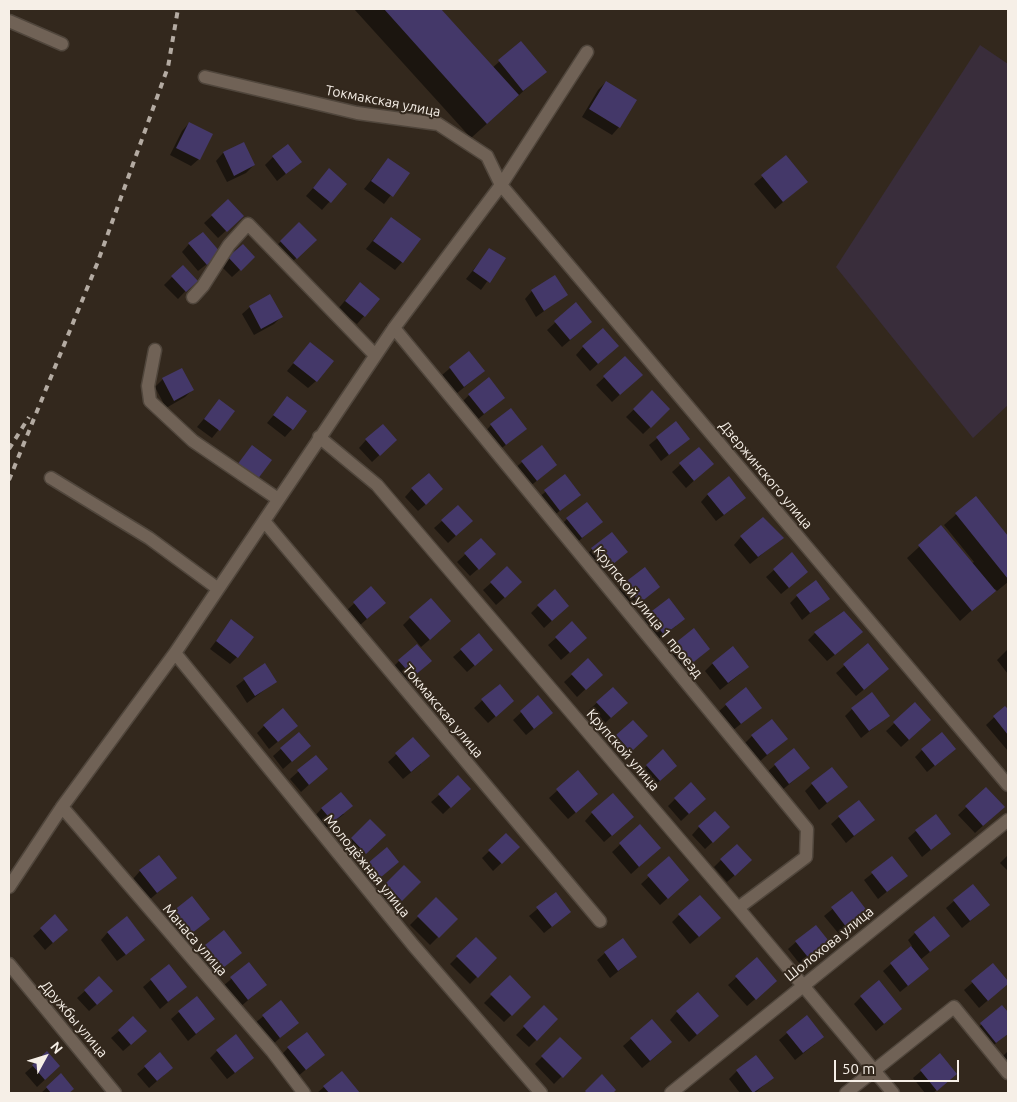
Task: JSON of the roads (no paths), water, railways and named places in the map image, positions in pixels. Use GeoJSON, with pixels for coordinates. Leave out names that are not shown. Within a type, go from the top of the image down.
{"type":"FeatureCollection","features":[{"type":"Feature","properties":{"kind":"street"},"geometry":{"type":"LineString","coordinates":[[9,21],[62,44]]}},
{"type":"Feature","properties":{"kind":"street"},"geometry":{"type":"LineString","coordinates":[[9,886],[62,808],[175,652],[375,355],[501,185],[587,52]]}},
{"type":"Feature","properties":{"kind":"street","name":"Токмакская улица"},"geometry":{"type":"LineString","coordinates":[[205,77],[357,113],[438,124],[487,156],[501,185]]}},
{"type":"Feature","properties":{"kind":"street","name":"Дзержинского улица"},"geometry":{"type":"LineString","coordinates":[[501,185],[1008,785]]}},
{"type":"Feature","properties":{"kind":"street"},"geometry":{"type":"LineString","coordinates":[[193,297],[203,286],[229,244],[248,224],[375,355]]}},
{"type":"Feature","properties":{"kind":"street","name":"Крупской улица 1 проезд"},"geometry":{"type":"LineString","coordinates":[[394,328],[807,830],[806,857],[738,908]]}},
{"type":"Feature","properties":{"kind":"street"},"geometry":{"type":"LineString","coordinates":[[155,350],[148,386],[150,401],[193,441],[278,500]]}},
{"type":"Feature","properties":{"kind":"street","name":"Крупской улица"},"geometry":{"type":"LineString","coordinates":[[319,436],[377,486],[738,908],[801,986],[893,1093]]}},
{"type":"Feature","properties":{"kind":"street"},"geometry":{"type":"LineString","coordinates":[[51,478],[149,538],[217,588]]}},
{"type":"Feature","properties":{"kind":"street","name":"Токмакская улица"},"geometry":{"type":"LineString","coordinates":[[264,521],[600,921]]}},
{"type":"Feature","properties":{"kind":"street","name":"Молодёжная улица"},"geometry":{"type":"LineString","coordinates":[[175,652],[413,945],[541,1093]]}},
{"type":"Feature","properties":{"kind":"street","name":"Манаса улица"},"geometry":{"type":"LineString","coordinates":[[62,808],[272,1052],[304,1093]]}},
{"type":"Feature","properties":{"kind":"street","name":"Шолохова улица"},"geometry":{"type":"LineString","coordinates":[[670,1093],[1008,820]]}},
{"type":"Feature","properties":{"kind":"street","name":"Дружбы улица"},"geometry":{"type":"LineString","coordinates":[[9,964],[116,1093]]}},
{"type":"Feature","properties":{"kind":"street"},"geometry":{"type":"LineString","coordinates":[[846,1093],[875,1072],[954,1007],[1008,1073]]}},
{"type":"Feature","properties":{"kind":"railway"},"geometry":{"type":"LineString","coordinates":[[9,480],[97,264],[168,67],[178,9]]}},
{"type":"Feature","properties":{"kind":"railway"},"geometry":{"type":"LineString","coordinates":[[9,449],[29,417]]}}]}
